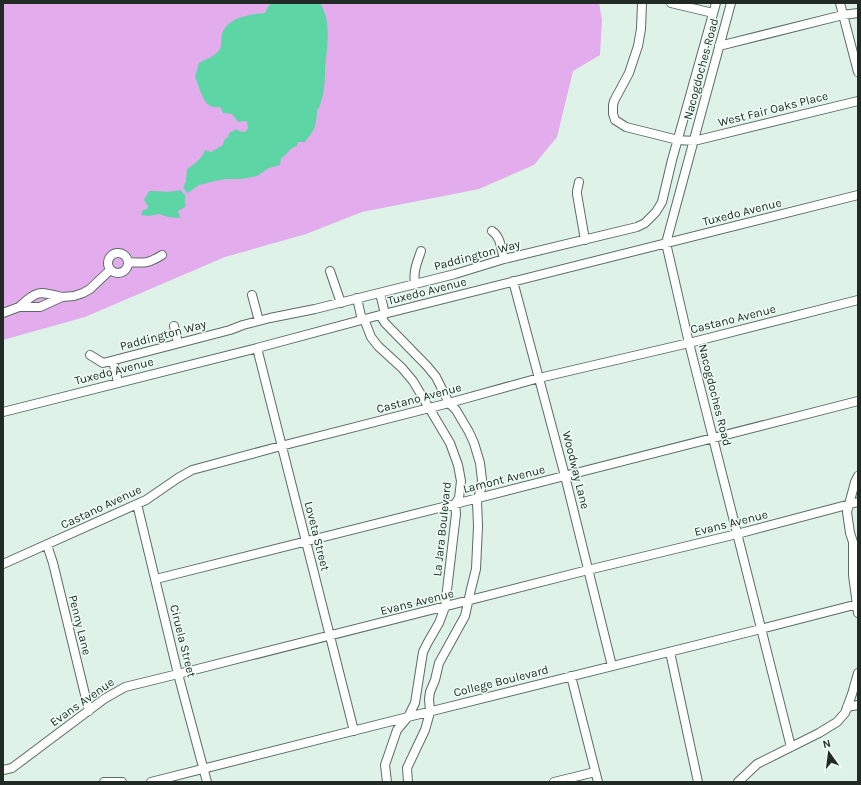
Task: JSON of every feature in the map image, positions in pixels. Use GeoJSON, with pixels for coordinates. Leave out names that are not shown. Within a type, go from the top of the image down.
{"type":"FeatureCollection","features":[{"type":"Feature","properties":{"kind":"street"},"geometry":{"type":"LineString","coordinates":[[642,3],[641,29],[638,46],[629,73],[614,101],[613,114],[615,120],[626,127],[678,140],[694,142]]}},
{"type":"Feature","properties":{"kind":"street"},"geometry":{"type":"LineString","coordinates":[[671,3],[713,13]]}},
{"type":"Feature","properties":{"kind":"street","name":"Paddington Way"},"geometry":{"type":"LineString","coordinates":[[90,355],[103,363],[113,361],[230,330],[243,325],[341,303],[455,274],[504,259],[637,227],[645,223],[656,212],[662,202],[672,160],[716,3]]}},
{"type":"Feature","properties":{"kind":"street","name":"Nacogdoches Road"},"geometry":{"type":"LineString","coordinates":[[731,3],[666,243],[689,343],[791,747]]}},
{"type":"Feature","properties":{"kind":"street"},"geometry":{"type":"LineString","coordinates":[[840,3],[858,72]]}},
{"type":"Feature","properties":{"kind":"street"},"geometry":{"type":"LineString","coordinates":[[719,46],[843,15],[858,13]]}},
{"type":"Feature","properties":{"kind":"street","name":"West Fair Oaks Place"},"geometry":{"type":"LineString","coordinates":[[694,142],[858,101]]}},
{"type":"Feature","properties":{"kind":"street"},"geometry":{"type":"LineString","coordinates":[[579,182],[577,194],[585,240]]}},
{"type":"Feature","properties":{"kind":"street","name":"Tuxedo Avenue"},"geometry":{"type":"LineString","coordinates":[[3,412],[257,348],[382,314],[858,195]]}},
{"type":"Feature","properties":{"kind":"street"},"geometry":{"type":"LineString","coordinates":[[492,231],[497,234],[499,238],[504,259]]}},
{"type":"Feature","properties":{"kind":"street"},"geometry":{"type":"LineString","coordinates":[[415,284],[413,275],[421,251]]}},
{"type":"Feature","properties":{"kind":"street"},"geometry":{"type":"LineString","coordinates":[[115,253],[121,253],[127,258],[128,267],[123,272],[116,273],[110,270],[108,260],[115,253]]}},
{"type":"Feature","properties":{"kind":"street"},"geometry":{"type":"LineString","coordinates":[[128,262],[149,262],[162,255]]}},
{"type":"Feature","properties":{"kind":"street"},"geometry":{"type":"LineString","coordinates":[[19,307],[40,307],[62,298],[83,293],[90,289],[110,270]]}},
{"type":"Feature","properties":{"kind":"street"},"geometry":{"type":"LineString","coordinates":[[330,271],[341,303]]}},
{"type":"Feature","properties":{"kind":"street","name":"Woodway Lane"},"geometry":{"type":"LineString","coordinates":[[513,281],[565,476],[612,666]]}},
{"type":"Feature","properties":{"kind":"street"},"geometry":{"type":"LineString","coordinates":[[380,292],[382,314],[385,323],[436,377],[449,403],[456,410],[469,432],[480,463],[482,480],[476,506],[478,532],[476,569],[466,616],[439,662],[435,680],[430,692],[430,711],[425,730],[407,768],[408,782]]}},
{"type":"Feature","properties":{"kind":"street"},"geometry":{"type":"LineString","coordinates":[[3,313],[19,307],[38,293],[44,293],[62,298]]}},
{"type":"Feature","properties":{"kind":"street"},"geometry":{"type":"LineString","coordinates":[[252,295],[259,321]]}},
{"type":"Feature","properties":{"kind":"street","name":"La Jara Boulevard"},"geometry":{"type":"LineString","coordinates":[[357,298],[361,316],[364,319],[371,337],[414,382],[450,443],[458,465],[460,481],[459,498],[455,504],[456,514],[445,607],[439,623],[423,652],[415,702],[408,717],[397,730],[385,765],[387,782]]}},
{"type":"Feature","properties":{"kind":"street","name":"Castano Avenue"},"geometry":{"type":"LineString","coordinates":[[3,564],[146,500],[192,470],[539,378],[689,343],[858,300]]}},
{"type":"Feature","properties":{"kind":"street"},"geometry":{"type":"LineString","coordinates":[[174,326],[178,343]]}},
{"type":"Feature","properties":{"kind":"street","name":"Loveta Street"},"geometry":{"type":"LineString","coordinates":[[257,348],[354,731]]}},
{"type":"Feature","properties":{"kind":"street"},"geometry":{"type":"LineString","coordinates":[[113,361],[118,382]]}},
{"type":"Feature","properties":{"kind":"street","name":"Lamont Avenue"},"geometry":{"type":"LineString","coordinates":[[156,579],[858,401]]}},
{"type":"Feature","properties":{"kind":"street"},"geometry":{"type":"LineString","coordinates":[[858,476],[847,512],[853,542],[853,575],[858,607]]}},
{"type":"Feature","properties":{"kind":"street","name":"Evans Avenue"},"geometry":{"type":"LineString","coordinates":[[3,770],[12,768],[104,699],[125,687],[588,570],[737,534],[858,502]]}},
{"type":"Feature","properties":{"kind":"street","name":"Ciruela Street"},"geometry":{"type":"LineString","coordinates":[[137,504],[178,674],[207,782]]}},
{"type":"Feature","properties":{"kind":"street","name":"Penny Lane"},"geometry":{"type":"LineString","coordinates":[[47,545],[53,563],[89,711]]}},
{"type":"Feature","properties":{"kind":"street","name":"College Boulevard"},"geometry":{"type":"LineString","coordinates":[[151,782],[571,676],[858,607]]}},
{"type":"Feature","properties":{"kind":"street"},"geometry":{"type":"LineString","coordinates":[[670,652],[698,782]]}},
{"type":"Feature","properties":{"kind":"street"},"geometry":{"type":"LineString","coordinates":[[738,782],[757,764],[819,733],[837,722],[845,713],[858,672]]}},
{"type":"Feature","properties":{"kind":"street"},"geometry":{"type":"LineString","coordinates":[[571,676],[598,782]]}},
{"type":"Feature","properties":{"kind":"street"},"geometry":{"type":"LineString","coordinates":[[847,707],[858,705]]}},
{"type":"Feature","properties":{"kind":"street"},"geometry":{"type":"LineString","coordinates":[[554,782],[595,772]]}},
{"type":"Feature","properties":{"kind":"street"},"geometry":{"type":"LineString","coordinates":[[104,782],[122,782]]}},
{"type":"Feature","properties":{"kind":"shaded area"},"geometry":{"type":"Polygon","coordinates":[[[3,3],[599,3],[602,20],[600,55],[573,71],[557,137],[534,165],[479,189],[362,212],[306,234],[225,257],[85,317],[3,340],[3,3]]]}},
{"type":"Feature","properties":{"kind":"shaded area"},"geometry":{"type":"Polygon","coordinates":[[[271,3],[320,3],[324,10],[328,35],[325,82],[323,95],[319,108],[317,109],[313,131],[305,142],[298,142],[297,146],[292,148],[281,158],[280,165],[269,168],[257,176],[241,179],[226,179],[199,185],[188,193],[183,188],[186,181],[187,169],[198,161],[205,150],[211,152],[223,145],[224,140],[228,137],[230,132],[236,129],[245,132],[248,129],[247,121],[238,122],[232,114],[223,113],[220,107],[213,107],[207,104],[195,77],[199,63],[218,51],[221,47],[222,34],[229,24],[234,20],[253,14],[265,13],[271,3]]]}},
{"type":"Feature","properties":{"kind":"shaded area"},"geometry":{"type":"Polygon","coordinates":[[[180,190],[185,195],[185,207],[178,211],[180,218],[168,217],[159,214],[148,216],[141,215],[143,210],[147,209],[148,206],[144,200],[149,191],[168,192],[180,190]]]}}]}
